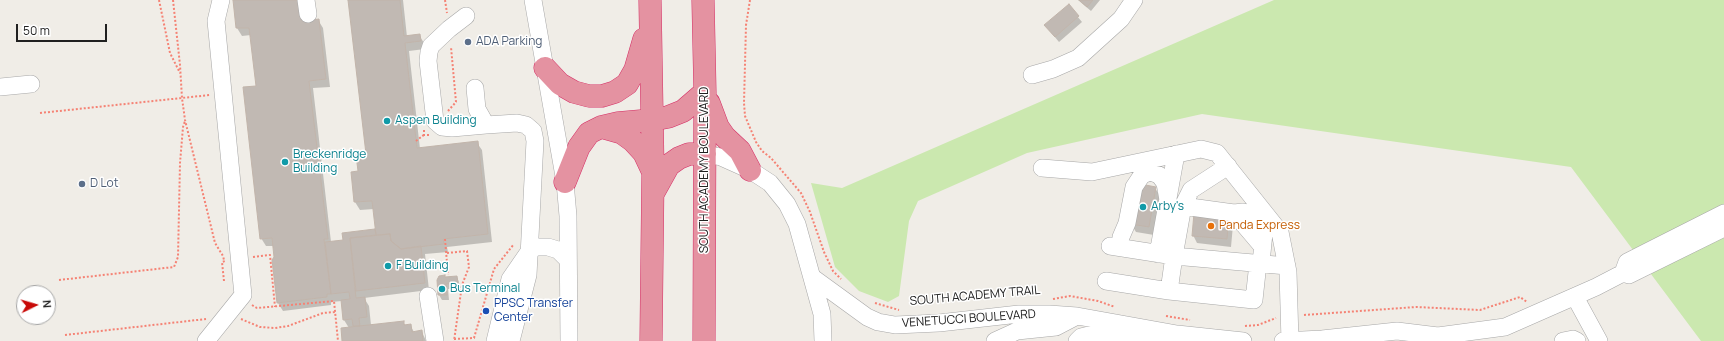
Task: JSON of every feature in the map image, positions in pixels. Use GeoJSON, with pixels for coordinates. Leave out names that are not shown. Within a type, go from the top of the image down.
{"type":"FeatureCollection","features":[{"type":"Feature","properties":{"kind":"highway","name":"SOUTH ACADEMY BOULEVARD"},"geometry":{"type":"LineString","coordinates":[[703,0],[705,92],[704,341]]}},
{"type":"Feature","properties":{"kind":"highway"},"geometry":{"type":"LineString","coordinates":[[545,68],[560,84],[574,92],[595,96],[614,92],[627,84],[635,70],[650,9]]}},
{"type":"Feature","properties":{"kind":"highway"},"geometry":{"type":"LineString","coordinates":[[650,9],[653,171],[651,341]]}},
{"type":"Feature","properties":{"kind":"highway"},"geometry":{"type":"LineString","coordinates":[[565,182],[579,148],[589,134],[601,127],[618,123],[668,117],[683,111],[705,92],[718,127],[725,137],[740,151],[750,170]]}},
{"type":"Feature","properties":{"kind":"highway"},"geometry":{"type":"LineString","coordinates":[[601,127],[622,133],[633,140],[644,153],[653,171]]}},
{"type":"Feature","properties":{"kind":"highway"},"geometry":{"type":"LineString","coordinates":[[652,195],[669,165],[679,158],[689,154],[705,154]]}},
{"type":"Feature","properties":{"kind":"street"},"geometry":{"type":"LineString","coordinates":[[206,341],[242,295],[216,21],[222,0]]}},
{"type":"Feature","properties":{"kind":"street"},"geometry":{"type":"LineString","coordinates":[[533,0],[565,182],[568,216],[568,341]]}},
{"type":"Feature","properties":{"kind":"street"},"geometry":{"type":"LineString","coordinates":[[1032,75],[1053,69],[1078,58],[1121,19],[1134,0]]}},
{"type":"Feature","properties":{"kind":"street"},"geometry":{"type":"LineString","coordinates":[[466,16],[431,46],[429,52],[428,61],[435,121],[442,127],[452,128],[517,123],[526,125],[532,131],[535,141],[524,244],[528,275],[511,341]]}},
{"type":"Feature","properties":{"kind":"street"},"geometry":{"type":"LineString","coordinates":[[0,87],[31,84]]}},
{"type":"Feature","properties":{"kind":"street"},"geometry":{"type":"LineString","coordinates":[[475,88],[477,109],[486,125]]}},
{"type":"Feature","properties":{"kind":"street"},"geometry":{"type":"LineString","coordinates":[[1042,168],[1092,172],[1201,149],[1217,153],[1280,232],[1287,266],[1290,341]]}},
{"type":"Feature","properties":{"kind":"street"},"geometry":{"type":"LineString","coordinates":[[705,154],[721,157],[750,170],[770,183],[787,204],[798,224],[822,314],[823,341]]}},
{"type":"Feature","properties":{"kind":"street"},"geometry":{"type":"LineString","coordinates":[[1169,291],[1166,255],[1175,203],[1176,154]]}},
{"type":"Feature","properties":{"kind":"street"},"geometry":{"type":"LineString","coordinates":[[1117,244],[1127,164]]}},
{"type":"Feature","properties":{"kind":"street"},"geometry":{"type":"LineString","coordinates":[[1175,203],[1191,190],[1228,166]]}},
{"type":"Feature","properties":{"kind":"street"},"geometry":{"type":"LineString","coordinates":[[1117,244],[1127,224],[1134,187],[1142,175],[1150,172],[1159,175],[1165,183],[1175,203]]}},
{"type":"Feature","properties":{"kind":"street"},"geometry":{"type":"LineString","coordinates":[[1106,281],[1169,291],[1254,300],[1262,246],[1234,213],[1175,203]]}},
{"type":"Feature","properties":{"kind":"street"},"geometry":{"type":"LineString","coordinates":[[1283,341],[1322,339],[1397,331],[1433,339],[1505,327],[1575,297],[1622,273],[1627,262],[1724,213]]}},
{"type":"Feature","properties":{"kind":"street"},"geometry":{"type":"LineString","coordinates":[[1622,273],[1629,276],[1724,228]]}},
{"type":"Feature","properties":{"kind":"street"},"geometry":{"type":"LineString","coordinates":[[524,244],[537,247],[548,247],[558,250],[568,260]]}},
{"type":"Feature","properties":{"kind":"street"},"geometry":{"type":"LineString","coordinates":[[495,341],[510,279],[524,244]]}},
{"type":"Feature","properties":{"kind":"street"},"geometry":{"type":"LineString","coordinates":[[1117,244],[1166,255],[1287,266]]}},
{"type":"Feature","properties":{"kind":"street","name":"VENETUCCI BOULEVARD"},"geometry":{"type":"LineString","coordinates":[[812,277],[867,317],[878,322],[895,325],[939,323],[1019,314],[1049,314],[1077,316],[1177,334],[1241,334]]}},
{"type":"Feature","properties":{"kind":"street"},"geometry":{"type":"LineString","coordinates":[[428,296],[435,341]]}},
{"type":"Feature","properties":{"kind":"street"},"geometry":{"type":"LineString","coordinates":[[1575,297],[1599,341]]}},
{"type":"Feature","properties":{"kind":"street"},"geometry":{"type":"LineString","coordinates":[[995,341],[1017,331],[1056,327],[1077,316]]}},
{"type":"Feature","properties":{"kind":"street"},"geometry":{"type":"LineString","coordinates":[[1077,341],[1081,337],[1093,334],[1148,341],[1177,334]]}},
{"type":"Feature","properties":{"kind":"street"},"geometry":{"type":"LineString","coordinates":[[1563,341],[1573,339],[1577,341]]}},
{"type":"Feature","properties":{"kind":"street","name":"VENETUCCI BOULEVARD"},"geometry":{"type":"LineString","coordinates":[[984,341],[1004,341]]}},
{"type":"Feature","properties":{"kind":"path"},"geometry":{"type":"LineString","coordinates":[[159,0],[170,53],[180,73]]}},
{"type":"Feature","properties":{"kind":"path"},"geometry":{"type":"LineString","coordinates":[[173,0],[185,120],[215,243],[223,256],[224,262]]}},
{"type":"Feature","properties":{"kind":"path"},"geometry":{"type":"LineString","coordinates":[[445,0],[456,102]]}},
{"type":"Feature","properties":{"kind":"path"},"geometry":{"type":"LineString","coordinates":[[750,0],[746,25],[745,116],[762,152],[771,158],[801,193],[810,212],[824,252],[833,271],[842,280]]}},
{"type":"Feature","properties":{"kind":"path"},"geometry":{"type":"LineString","coordinates":[[40,113],[206,95]]}},
{"type":"Feature","properties":{"kind":"path"},"geometry":{"type":"LineString","coordinates":[[59,280],[174,267],[178,257],[180,163],[185,120]]}},
{"type":"Feature","properties":{"kind":"path"},"geometry":{"type":"LineString","coordinates":[[423,127],[424,135],[431,135]]}},
{"type":"Feature","properties":{"kind":"path"},"geometry":{"type":"LineString","coordinates":[[445,239],[448,275]]}},
{"type":"Feature","properties":{"kind":"path"},"geometry":{"type":"LineString","coordinates":[[447,253],[467,251],[470,267],[462,285],[454,340],[474,338],[494,269],[524,244]]}},
{"type":"Feature","properties":{"kind":"path","name":"SOUTH ACADEMY TRAIL"},"geometry":{"type":"LineString","coordinates":[[1050,300],[1070,296],[1098,301],[1116,307]]}},
{"type":"Feature","properties":{"kind":"path"},"geometry":{"type":"LineString","coordinates":[[1241,334],[1258,325],[1279,317],[1416,307],[1480,310],[1520,297],[1526,301],[1547,309]]}},
{"type":"Feature","properties":{"kind":"path","name":"SOUTH ACADEMY TRAIL"},"geometry":{"type":"LineString","coordinates":[[870,302],[902,310]]}},
{"type":"Feature","properties":{"kind":"path"},"geometry":{"type":"LineString","coordinates":[[227,314],[260,327],[275,328],[288,326],[323,313],[335,312]]}},
{"type":"Feature","properties":{"kind":"path"},"geometry":{"type":"LineString","coordinates":[[1164,316],[1193,320]]}},
{"type":"Feature","properties":{"kind":"green space"},"geometry":{"type":"Polygon","coordinates":[[[1274,0],[1724,0],[1724,341],[1701,341],[1571,167],[1202,114],[1027,153],[918,201],[909,221],[899,296],[888,302],[859,291],[835,267],[811,183],[842,188],[1274,0]]]}},
{"type":"Feature","properties":{"kind":"building","name":"Breckenridge Building"},"geometry":{"type":"Polygon","coordinates":[[[233,0],[300,0],[302,21],[319,19],[326,79],[309,81],[328,239],[324,239],[331,294],[327,294],[327,297],[277,303],[272,260],[274,257],[272,238],[260,239],[243,87],[256,86],[249,28],[236,28],[233,0]]]}},
{"type":"Feature","properties":{"kind":"building","name":"Aspen Building"},"geometry":{"type":"Polygon","coordinates":[[[348,0],[400,0],[404,36],[420,34],[421,41],[405,43],[417,148],[478,141],[488,234],[443,239],[444,244],[401,249],[391,241],[390,234],[376,235],[372,201],[354,202],[351,172],[358,171],[356,155],[366,154],[348,0]]]}},
{"type":"Feature","properties":{"kind":"building"},"geometry":{"type":"Polygon","coordinates":[[[1079,0],[1093,0],[1087,7],[1079,0]]]}},
{"type":"Feature","properties":{"kind":"building"},"geometry":{"type":"Polygon","coordinates":[[[1069,4],[1079,16],[1055,37],[1044,25],[1069,4]]]}},
{"type":"Feature","properties":{"kind":"building","name":"Arby's"},"geometry":{"type":"Polygon","coordinates":[[[1140,184],[1156,187],[1149,227],[1130,224],[1140,184]]]}},
{"type":"Feature","properties":{"kind":"building","name":"Panda Express"},"geometry":{"type":"Polygon","coordinates":[[[1194,213],[1229,216],[1227,239],[1192,236],[1194,213]]]}},
{"type":"Feature","properties":{"kind":"building"},"geometry":{"type":"Polygon","coordinates":[[[375,229],[376,235],[350,238],[356,298],[365,297],[367,317],[359,318],[360,326],[353,326],[352,319],[343,320],[341,300],[350,299],[349,292],[331,294],[325,242],[343,240],[342,233],[375,229]]]}},
{"type":"Feature","properties":{"kind":"building","name":"F Building"},"geometry":{"type":"Polygon","coordinates":[[[390,234],[391,241],[401,249],[421,246],[425,283],[356,291],[350,238],[390,234]]]}},
{"type":"Feature","properties":{"kind":"building","name":"Bus Terminal"},"geometry":{"type":"Polygon","coordinates":[[[445,275],[445,277],[457,276],[458,283],[446,284],[447,295],[438,295],[437,280],[439,276],[445,275]]]}},
{"type":"Feature","properties":{"kind":"building"},"geometry":{"type":"Polygon","coordinates":[[[404,321],[404,325],[411,324],[412,332],[422,330],[423,341],[342,341],[341,328],[404,321]]]}},
{"type":"Feature","properties":{"kind":"place","name":"ADA Parking"},"geometry":{"type":"Point","coordinates":[468,42]}},
{"type":"Feature","properties":{"kind":"place","name":"Aspen Building"},"geometry":{"type":"Point","coordinates":[387,121]}},
{"type":"Feature","properties":{"kind":"place","name":"Breckenridge Building"},"geometry":{"type":"Point","coordinates":[285,162]}},
{"type":"Feature","properties":{"kind":"place","name":"D Lot"},"geometry":{"type":"Point","coordinates":[82,184]}},
{"type":"Feature","properties":{"kind":"place","name":"Arby's"},"geometry":{"type":"Point","coordinates":[1143,207]}},
{"type":"Feature","properties":{"kind":"place","name":"Panda Express"},"geometry":{"type":"Point","coordinates":[1211,226]}},
{"type":"Feature","properties":{"kind":"place","name":"F Building"},"geometry":{"type":"Point","coordinates":[388,266]}},
{"type":"Feature","properties":{"kind":"place","name":"Bus Terminal"},"geometry":{"type":"Point","coordinates":[442,289]}},
{"type":"Feature","properties":{"kind":"place","name":"PPSC Transfer Center"},"geometry":{"type":"Point","coordinates":[486,311]}}]}
